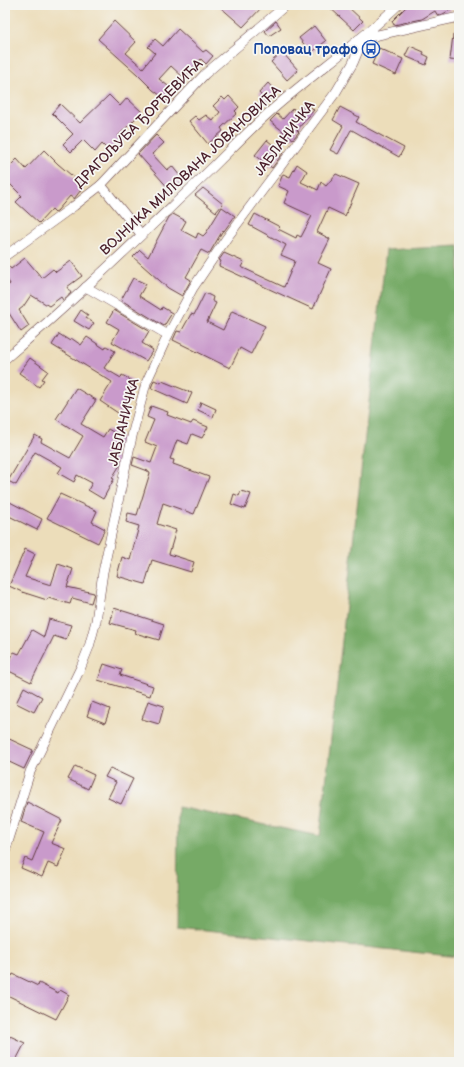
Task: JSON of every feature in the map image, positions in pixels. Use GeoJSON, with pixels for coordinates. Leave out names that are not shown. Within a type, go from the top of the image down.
{"type":"FeatureCollection","features":[{"type":"Feature","properties":{"kind":"street","name":"ДРАГОЉУБА ЂОРЂЕВИЋА"},"geometry":{"type":"LineString","coordinates":[[5,256],[101,185],[205,74],[286,5]]}},
{"type":"Feature","properties":{"kind":"street","name":"ВОЈНИКА МИЛОВАНА ЈОВАНОВИЋА"},"geometry":{"type":"LineString","coordinates":[[5,359],[51,320],[264,117],[398,5]]}},
{"type":"Feature","properties":{"kind":"street"},"geometry":{"type":"LineString","coordinates":[[359,39],[459,17]]}},
{"type":"Feature","properties":{"kind":"street","name":"ЈАБЛАНИЧКА"},"geometry":{"type":"LineString","coordinates":[[5,852],[30,772],[81,667],[89,647],[96,621],[104,572],[133,432],[146,383],[168,335],[193,288],[226,239],[336,92],[353,63],[358,51],[359,39]]}},
{"type":"Feature","properties":{"kind":"street"},"geometry":{"type":"LineString","coordinates":[[101,185],[141,234]]}},
{"type":"Feature","properties":{"kind":"street"},"geometry":{"type":"LineString","coordinates":[[86,287],[168,335]]}},
{"type":"Feature","properties":{"kind":"green space"},"geometry":{"type":"Polygon","coordinates":[[[459,246],[459,957],[177,927],[178,807],[320,836],[386,250],[459,246]]]}},
{"type":"Feature","properties":{"kind":"building"},"geometry":{"type":"Polygon","coordinates":[[[218,5],[264,5],[243,27],[218,5]]]}},
{"type":"Feature","properties":{"kind":"building"},"geometry":{"type":"Polygon","coordinates":[[[327,5],[346,5],[363,21],[354,30],[327,5]]]}},
{"type":"Feature","properties":{"kind":"building"},"geometry":{"type":"Polygon","coordinates":[[[408,5],[459,5],[438,16],[435,11],[422,19],[394,25],[392,21],[408,5]]]}},
{"type":"Feature","properties":{"kind":"building"},"geometry":{"type":"Polygon","coordinates":[[[114,21],[136,42],[126,53],[143,68],[155,53],[148,47],[155,39],[163,46],[178,29],[203,52],[206,50],[213,56],[206,64],[201,59],[184,78],[171,66],[159,79],[176,92],[168,101],[153,90],[98,39],[114,21]]]}},
{"type":"Feature","properties":{"kind":"building"},"geometry":{"type":"Polygon","coordinates":[[[276,21],[281,28],[269,36],[265,31],[276,21]]]}},
{"type":"Feature","properties":{"kind":"building"},"geometry":{"type":"Polygon","coordinates":[[[314,26],[326,41],[311,53],[299,38],[314,26]]]}},
{"type":"Feature","properties":{"kind":"building"},"geometry":{"type":"Polygon","coordinates":[[[453,35],[459,35],[459,61],[450,60],[453,35]]]}},
{"type":"Feature","properties":{"kind":"building"},"geometry":{"type":"Polygon","coordinates":[[[410,46],[424,52],[423,54],[429,57],[426,65],[405,56],[410,46]]]}},
{"type":"Feature","properties":{"kind":"building"},"geometry":{"type":"Polygon","coordinates":[[[379,48],[403,59],[396,75],[372,64],[379,48]]]}},
{"type":"Feature","properties":{"kind":"building"},"geometry":{"type":"Polygon","coordinates":[[[282,52],[298,70],[287,80],[271,62],[282,52]]]}},
{"type":"Feature","properties":{"kind":"building"},"geometry":{"type":"Polygon","coordinates":[[[268,83],[277,93],[267,102],[259,93],[268,83]]]}},
{"type":"Feature","properties":{"kind":"building"},"geometry":{"type":"Polygon","coordinates":[[[109,95],[120,106],[127,98],[142,112],[118,136],[123,141],[111,153],[102,144],[95,152],[83,140],[71,152],[63,144],[73,134],[52,113],[60,104],[80,123],[109,95]]]}},
{"type":"Feature","properties":{"kind":"building"},"geometry":{"type":"Polygon","coordinates":[[[229,96],[239,107],[235,111],[237,113],[221,128],[223,131],[208,144],[189,121],[195,116],[199,120],[206,115],[213,121],[220,112],[213,106],[222,97],[225,100],[229,96]]]}},
{"type":"Feature","properties":{"kind":"building"},"geometry":{"type":"Polygon","coordinates":[[[307,103],[314,110],[297,130],[299,132],[293,139],[270,121],[277,114],[283,119],[293,108],[297,113],[307,103]]]}},
{"type":"Feature","properties":{"kind":"building"},"geometry":{"type":"Polygon","coordinates":[[[340,107],[359,117],[356,122],[404,148],[399,157],[352,130],[338,154],[330,150],[343,126],[333,120],[340,107]]]}},
{"type":"Feature","properties":{"kind":"building"},"geometry":{"type":"Polygon","coordinates":[[[156,135],[164,143],[152,154],[167,170],[172,166],[184,181],[171,191],[138,154],[156,135]]]}},
{"type":"Feature","properties":{"kind":"building"},"geometry":{"type":"Polygon","coordinates":[[[267,140],[283,153],[272,168],[255,155],[267,140]]]}},
{"type":"Feature","properties":{"kind":"building"},"geometry":{"type":"Polygon","coordinates":[[[44,150],[84,186],[74,199],[70,196],[57,211],[55,212],[52,209],[39,223],[16,202],[22,196],[5,179],[5,171],[17,159],[26,169],[44,150]]]}},
{"type":"Feature","properties":{"kind":"building"},"geometry":{"type":"Polygon","coordinates":[[[297,164],[307,171],[301,182],[318,190],[321,182],[326,186],[336,174],[359,184],[345,216],[328,208],[317,232],[330,239],[318,263],[331,269],[313,309],[219,266],[221,261],[219,260],[224,253],[244,262],[241,267],[284,287],[295,261],[281,255],[286,245],[249,225],[255,214],[280,227],[278,229],[296,238],[297,235],[301,237],[312,216],[284,203],[289,191],[278,186],[283,174],[290,177],[297,164]]]}},
{"type":"Feature","properties":{"kind":"building"},"geometry":{"type":"Polygon","coordinates":[[[203,188],[223,204],[216,212],[195,195],[203,188]]]}},
{"type":"Feature","properties":{"kind":"building"},"geometry":{"type":"Polygon","coordinates":[[[222,207],[235,216],[224,231],[223,230],[209,254],[201,250],[186,277],[191,280],[182,296],[168,288],[133,257],[140,250],[148,257],[169,217],[173,214],[186,221],[181,230],[196,238],[198,233],[203,236],[206,233],[222,207]]]}},
{"type":"Feature","properties":{"kind":"building"},"geometry":{"type":"Polygon","coordinates":[[[25,258],[42,278],[53,269],[56,272],[71,261],[82,276],[67,287],[71,293],[63,300],[61,297],[49,306],[31,295],[23,307],[19,310],[29,326],[21,332],[5,307],[5,287],[10,284],[5,276],[5,262],[11,269],[25,258]]]}},
{"type":"Feature","properties":{"kind":"building"},"geometry":{"type":"Polygon","coordinates":[[[133,278],[146,284],[139,296],[161,310],[162,307],[172,313],[164,326],[121,300],[133,278]]]}},
{"type":"Feature","properties":{"kind":"building"},"geometry":{"type":"Polygon","coordinates":[[[205,293],[213,297],[212,301],[216,303],[207,322],[223,330],[232,311],[265,326],[251,354],[240,348],[230,368],[173,340],[177,331],[181,332],[191,314],[194,315],[205,293]]]}},
{"type":"Feature","properties":{"kind":"building"},"geometry":{"type":"Polygon","coordinates":[[[81,310],[88,315],[86,318],[94,323],[89,330],[74,321],[81,310]]]}},
{"type":"Feature","properties":{"kind":"building"},"geometry":{"type":"Polygon","coordinates":[[[114,310],[149,331],[142,343],[153,350],[146,361],[112,342],[119,329],[107,322],[114,310]]]}},
{"type":"Feature","properties":{"kind":"building"},"geometry":{"type":"Polygon","coordinates":[[[59,334],[70,341],[71,338],[81,345],[87,337],[105,349],[106,346],[115,351],[104,368],[121,378],[122,375],[134,382],[125,398],[129,401],[121,415],[100,401],[112,382],[52,345],[59,334]]]}},
{"type":"Feature","properties":{"kind":"building"},"geometry":{"type":"Polygon","coordinates":[[[30,358],[48,371],[42,379],[44,380],[39,387],[19,373],[30,358]]]}},
{"type":"Feature","properties":{"kind":"building"},"geometry":{"type":"Polygon","coordinates":[[[154,380],[161,383],[162,381],[192,393],[187,404],[151,388],[154,380]]]}},
{"type":"Feature","properties":{"kind":"building"},"geometry":{"type":"Polygon","coordinates":[[[76,388],[96,400],[81,424],[103,437],[108,429],[123,438],[113,455],[121,460],[120,465],[112,478],[114,479],[103,499],[88,490],[92,483],[77,475],[74,482],[58,473],[62,467],[35,452],[16,485],[8,481],[35,435],[42,439],[41,442],[70,458],[83,436],[56,419],[76,388]]]}},
{"type":"Feature","properties":{"kind":"building"},"geometry":{"type":"Polygon","coordinates":[[[201,402],[216,409],[213,417],[198,410],[201,402]]]}},
{"type":"Feature","properties":{"kind":"building"},"geometry":{"type":"Polygon","coordinates":[[[151,406],[168,412],[167,415],[191,424],[193,421],[208,427],[202,438],[192,434],[188,444],[177,440],[170,459],[174,460],[173,464],[209,477],[194,514],[163,503],[157,524],[176,530],[169,554],[194,562],[191,572],[152,560],[145,584],[117,576],[122,557],[130,560],[139,526],[126,522],[128,513],[137,515],[150,473],[132,465],[134,457],[151,463],[157,447],[145,442],[154,420],[147,417],[151,406]]]}},
{"type":"Feature","properties":{"kind":"building"},"geometry":{"type":"Polygon","coordinates":[[[241,491],[251,494],[245,509],[231,504],[234,494],[239,496],[241,491]]]}},
{"type":"Feature","properties":{"kind":"building"},"geometry":{"type":"Polygon","coordinates":[[[60,494],[97,511],[92,522],[105,529],[98,543],[47,518],[60,494]]]}},
{"type":"Feature","properties":{"kind":"building"},"geometry":{"type":"Polygon","coordinates":[[[8,501],[42,519],[37,530],[5,514],[5,508],[8,501]]]}},
{"type":"Feature","properties":{"kind":"building"},"geometry":{"type":"Polygon","coordinates":[[[25,549],[35,554],[25,577],[51,585],[58,564],[73,569],[67,587],[94,593],[91,603],[72,598],[70,604],[48,598],[47,600],[9,586],[25,549]]]}},
{"type":"Feature","properties":{"kind":"building"},"geometry":{"type":"Polygon","coordinates":[[[114,608],[164,624],[159,640],[135,633],[136,630],[110,623],[114,608]]]}},
{"type":"Feature","properties":{"kind":"building"},"geometry":{"type":"Polygon","coordinates":[[[49,619],[71,625],[66,640],[54,636],[31,682],[5,669],[14,652],[19,654],[32,630],[44,637],[49,619]]]}},
{"type":"Feature","properties":{"kind":"building"},"geometry":{"type":"Polygon","coordinates":[[[104,664],[122,670],[120,675],[153,686],[150,696],[98,680],[104,664]]]}},
{"type":"Feature","properties":{"kind":"building"},"geometry":{"type":"Polygon","coordinates":[[[24,687],[42,697],[34,712],[16,703],[24,687]]]}},
{"type":"Feature","properties":{"kind":"building"},"geometry":{"type":"Polygon","coordinates":[[[148,701],[164,706],[159,724],[142,719],[148,701]]]}},
{"type":"Feature","properties":{"kind":"building"},"geometry":{"type":"Polygon","coordinates":[[[92,702],[110,709],[105,723],[87,716],[92,702]]]}},
{"type":"Feature","properties":{"kind":"building"},"geometry":{"type":"Polygon","coordinates":[[[5,737],[33,750],[24,769],[5,760],[5,737]]]}},
{"type":"Feature","properties":{"kind":"building"},"geometry":{"type":"Polygon","coordinates":[[[75,766],[94,775],[88,789],[68,779],[75,766]]]}},
{"type":"Feature","properties":{"kind":"building"},"geometry":{"type":"Polygon","coordinates":[[[110,768],[133,779],[121,804],[108,798],[116,782],[105,777],[110,768]]]}},
{"type":"Feature","properties":{"kind":"building"},"geometry":{"type":"Polygon","coordinates":[[[27,802],[62,820],[51,843],[66,849],[58,867],[48,863],[42,877],[21,868],[25,858],[32,861],[44,832],[21,822],[27,802]]]}},
{"type":"Feature","properties":{"kind":"building"},"geometry":{"type":"Polygon","coordinates":[[[5,973],[12,976],[13,974],[38,986],[39,983],[58,993],[60,990],[69,995],[56,1019],[5,994],[5,973]]]}},
{"type":"Feature","properties":{"kind":"building"},"geometry":{"type":"Polygon","coordinates":[[[10,1036],[25,1043],[15,1062],[5,1058],[5,1046],[10,1036]]]}},
{"type":"Feature","properties":{"kind":"place","name":"Поповац трафо"},"geometry":{"type":"Point","coordinates":[371,49]}}]}
